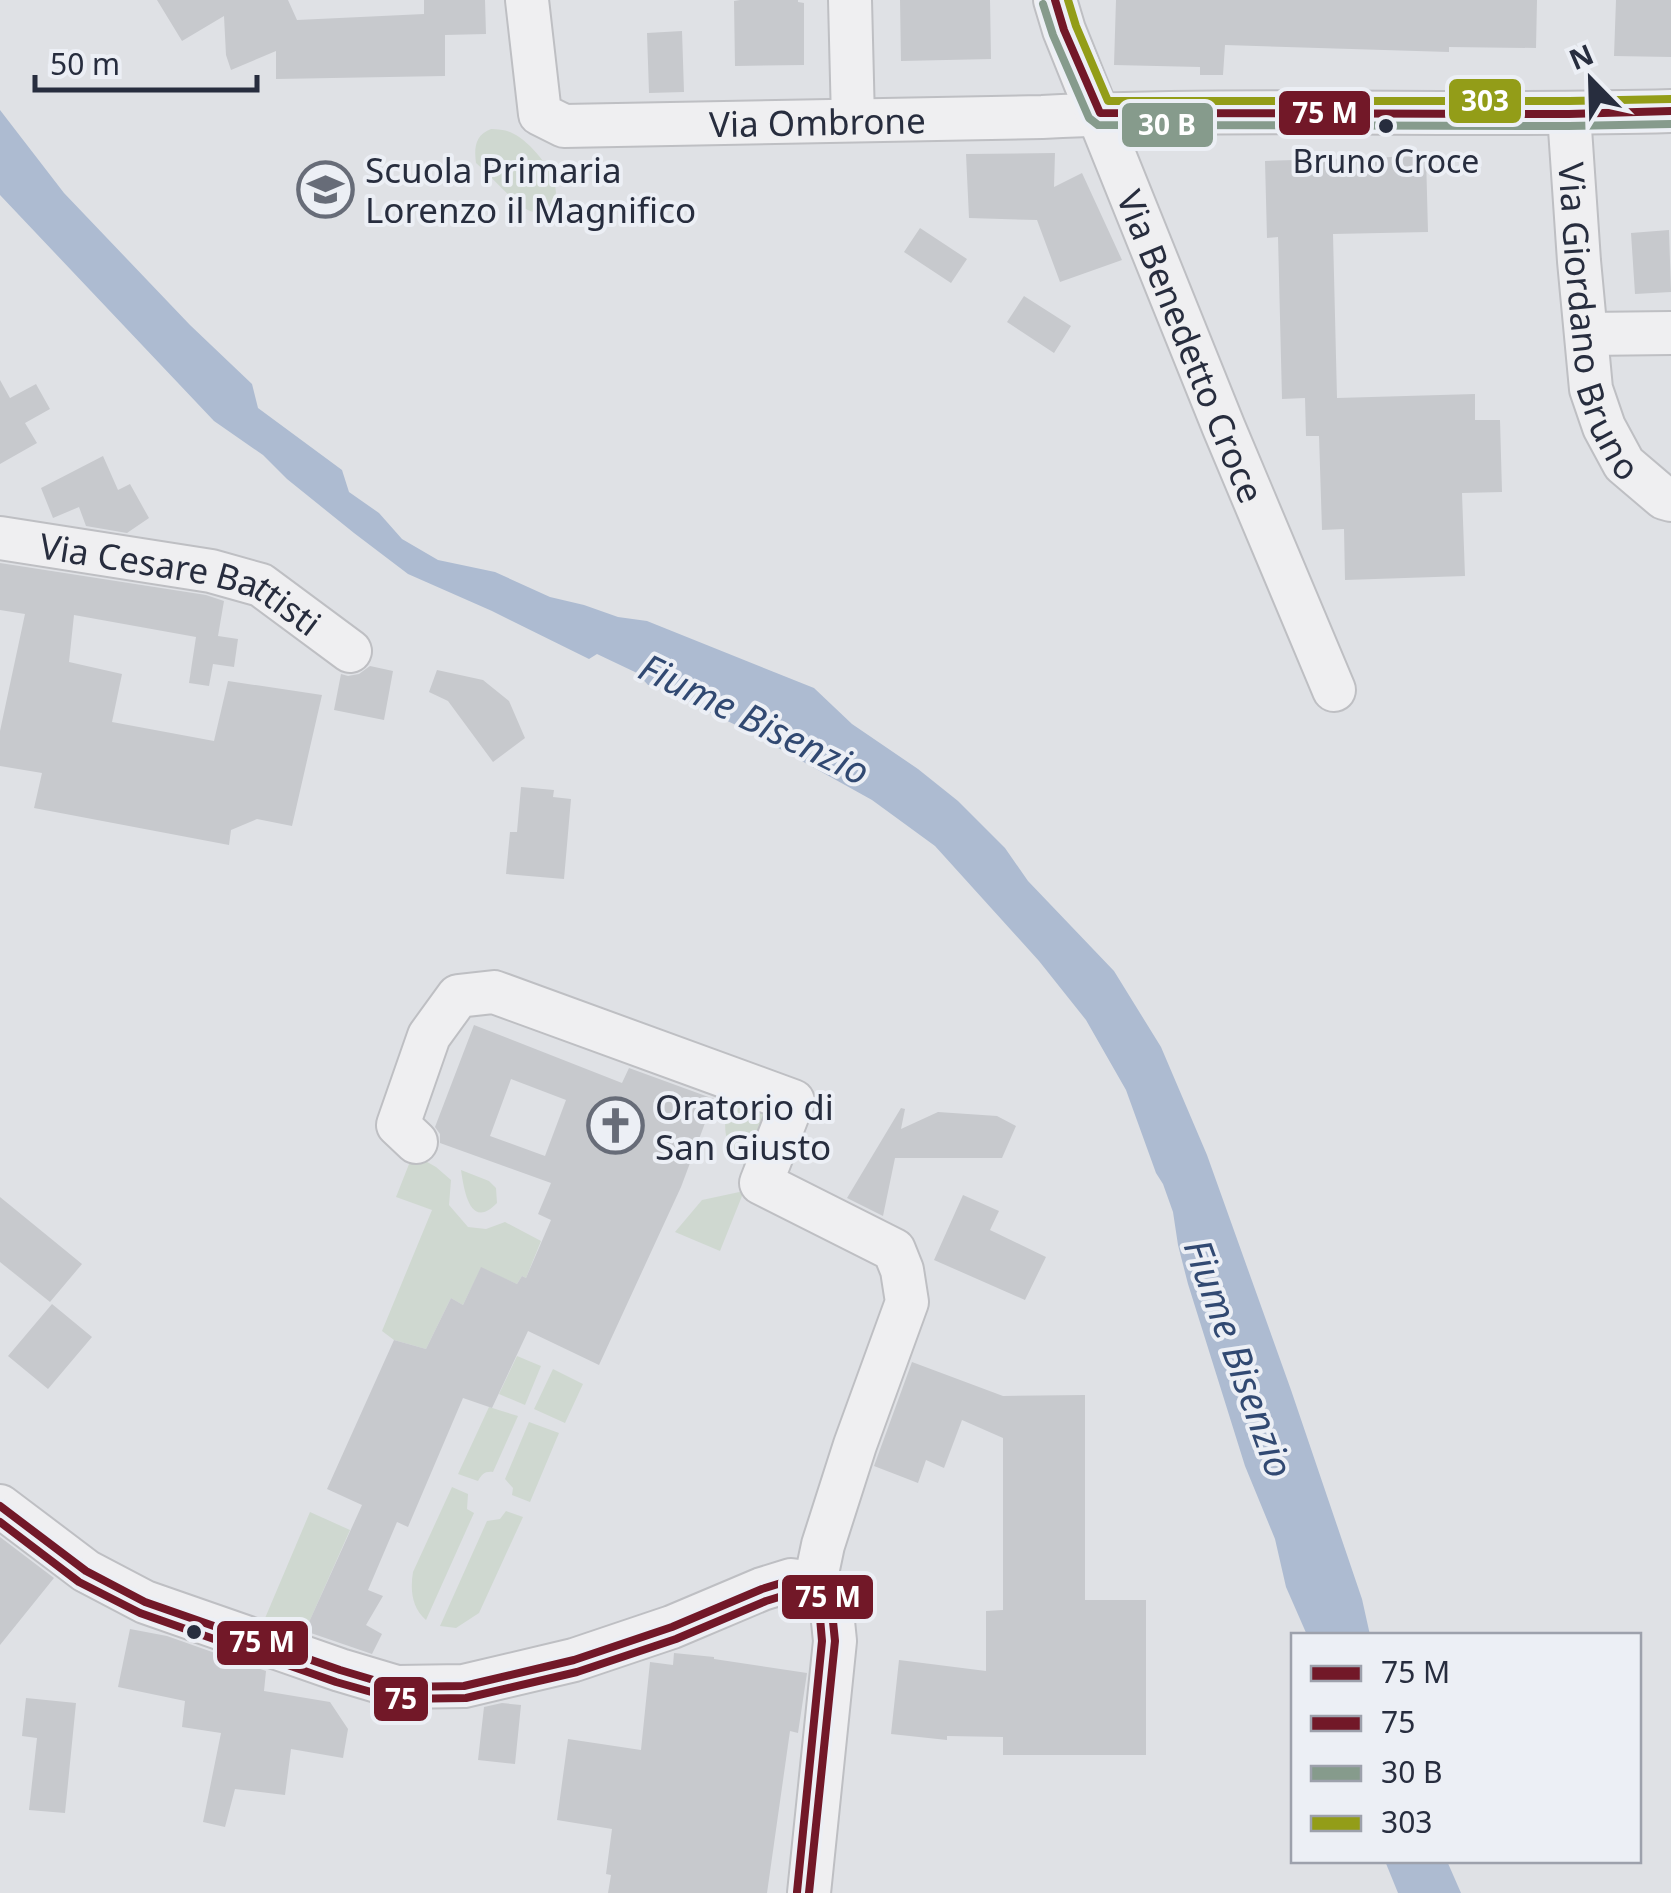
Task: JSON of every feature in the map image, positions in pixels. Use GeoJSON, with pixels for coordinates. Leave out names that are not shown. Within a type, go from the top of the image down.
{"type":"FeatureCollection","features":[{"type":"Feature","properties":{"kind":"street","name":"Via Ombrone"},"geometry":{"type":"LineString","coordinates":[[527,0],[540,114],[564,126],[1100,113]]}},
{"type":"Feature","properties":{"kind":"street"},"geometry":{"type":"LineString","coordinates":[[850,0],[853,120]]}},
{"type":"Feature","properties":{"kind":"street","name":"Via Benedetto Croce"},"geometry":{"type":"LineString","coordinates":[[1054,0],[1224,428],[1334,690]]}},
{"type":"Feature","properties":{"kind":"street","name":"Via Giordano Bruno"},"geometry":{"type":"LineString","coordinates":[[1100,113],[1671,111]]}},
{"type":"Feature","properties":{"kind":"street","name":"Via Giordano Bruno"},"geometry":{"type":"LineString","coordinates":[[1569,114],[1591,390],[1604,427],[1624,464],[1671,500]]}},
{"type":"Feature","properties":{"kind":"street"},"geometry":{"type":"LineString","coordinates":[[1586,334],[1671,333]]}},
{"type":"Feature","properties":{"kind":"street","name":"Via Cesare Battisti"},"geometry":{"type":"LineString","coordinates":[[0,538],[212,572],[262,584],[350,651]]}},
{"type":"Feature","properties":{"kind":"street"},"geometry":{"type":"LineString","coordinates":[[416,1142],[398,1124],[429,1036],[458,996],[494,992],[793,1101],[762,1183],[894,1250],[908,1302],[856,1445],[815,1582]]}},
{"type":"Feature","properties":{"kind":"street"},"geometry":{"type":"LineString","coordinates":[[0,1506],[86,1570],[144,1602],[397,1687],[464,1686],[516,1676],[672,1627],[790,1580],[815,1582],[831,1602],[835,1641],[808,1893]]}},
{"type":"Feature","properties":{"kind":"shaded area"},"geometry":{"type":"Polygon","coordinates":[[[491,129],[522,139],[548,169],[556,192],[545,210],[534,212],[525,208],[476,163],[477,143],[491,129]]]}},
{"type":"Feature","properties":{"kind":"shaded area"},"geometry":{"type":"Polygon","coordinates":[[[728,1094],[777,1113],[752,1173],[726,1137],[727,1109],[723,1104],[728,1094]]]}},
{"type":"Feature","properties":{"kind":"shaded area"},"geometry":{"type":"Polygon","coordinates":[[[413,1154],[451,1180],[449,1205],[468,1227],[486,1229],[505,1222],[541,1241],[526,1278],[522,1276],[517,1284],[481,1268],[463,1305],[451,1298],[426,1349],[394,1340],[382,1331],[432,1210],[396,1197],[413,1154]]]}},
{"type":"Feature","properties":{"kind":"shaded area"},"geometry":{"type":"Polygon","coordinates":[[[461,1170],[489,1181],[496,1188],[497,1203],[488,1210],[475,1210],[467,1197],[461,1170]]]}},
{"type":"Feature","properties":{"kind":"shaded area"},"geometry":{"type":"Polygon","coordinates":[[[744,1191],[720,1251],[675,1232],[702,1200],[744,1191]]]}},
{"type":"Feature","properties":{"kind":"shaded area"},"geometry":{"type":"Polygon","coordinates":[[[517,1356],[541,1366],[525,1405],[499,1394],[517,1356]]]}},
{"type":"Feature","properties":{"kind":"shaded area"},"geometry":{"type":"Polygon","coordinates":[[[553,1369],[583,1384],[565,1423],[534,1409],[553,1369]]]}},
{"type":"Feature","properties":{"kind":"shaded area"},"geometry":{"type":"Polygon","coordinates":[[[489,1407],[518,1416],[493,1472],[478,1481],[458,1474],[489,1407]]]}},
{"type":"Feature","properties":{"kind":"shaded area"},"geometry":{"type":"Polygon","coordinates":[[[529,1422],[559,1433],[530,1502],[512,1495],[513,1488],[505,1479],[529,1422]]]}},
{"type":"Feature","properties":{"kind":"shaded area"},"geometry":{"type":"Polygon","coordinates":[[[452,1487],[468,1494],[467,1509],[474,1513],[426,1620],[413,1598],[413,1572],[452,1487]]]}},
{"type":"Feature","properties":{"kind":"shaded area"},"geometry":{"type":"Polygon","coordinates":[[[506,1511],[523,1517],[479,1613],[456,1628],[440,1626],[487,1521],[500,1519],[506,1511]]]}},
{"type":"Feature","properties":{"kind":"shaded area"},"geometry":{"type":"Polygon","coordinates":[[[310,1512],[350,1530],[310,1620],[304,1630],[295,1626],[289,1643],[260,1630],[310,1512]]]}},
{"type":"Feature","properties":{"kind":"water","name":"Fiume Bisenzio"},"geometry":{"type":"Polygon","coordinates":[[[0,110],[64,193],[252,384],[258,408],[342,470],[349,492],[379,513],[402,539],[438,560],[495,572],[550,597],[618,617],[647,621],[814,688],[852,724],[958,801],[1005,848],[1028,881],[1114,971],[1161,1047],[1207,1155],[1291,1390],[1362,1599],[1370,1633],[1306,1633],[1286,1587],[1275,1539],[1245,1466],[1188,1284],[1173,1212],[1126,1090],[1086,1020],[1039,961],[935,846],[872,800],[746,730],[648,685],[637,673],[597,654],[589,659],[408,574],[287,479],[263,455],[214,421],[0,195],[0,110]]]}},
{"type":"Feature","properties":{"kind":"water"},"geometry":{"type":"Polygon","coordinates":[[[1386,1863],[1448,1863],[1461,1893],[1398,1893],[1386,1863]]]}},
{"type":"Feature","properties":{"kind":"building"},"geometry":{"type":"Polygon","coordinates":[[[157,0],[288,0],[297,20],[424,14],[424,0],[485,0],[486,34],[445,35],[445,76],[276,79],[276,51],[231,70],[226,55],[224,16],[182,41],[157,0]]]}},
{"type":"Feature","properties":{"kind":"building"},"geometry":{"type":"Polygon","coordinates":[[[900,0],[990,0],[991,59],[901,61],[900,0]]]}},
{"type":"Feature","properties":{"kind":"building"},"geometry":{"type":"Polygon","coordinates":[[[1116,0],[1537,0],[1536,48],[1449,47],[1449,52],[1225,45],[1223,75],[1200,75],[1200,67],[1114,65],[1116,0]]]}},
{"type":"Feature","properties":{"kind":"building"},"geometry":{"type":"Polygon","coordinates":[[[1616,0],[1671,0],[1671,57],[1614,56],[1616,0]]]}},
{"type":"Feature","properties":{"kind":"building"},"geometry":{"type":"Polygon","coordinates":[[[734,1],[804,3],[804,65],[735,66],[734,1]]]}},
{"type":"Feature","properties":{"kind":"building"},"geometry":{"type":"Polygon","coordinates":[[[682,31],[684,92],[649,93],[647,33],[682,31]]]}},
{"type":"Feature","properties":{"kind":"building"},"geometry":{"type":"Polygon","coordinates":[[[1055,153],[1054,187],[1082,173],[1122,260],[1060,282],[1037,220],[969,218],[966,154],[1055,153]]]}},
{"type":"Feature","properties":{"kind":"building"},"geometry":{"type":"Polygon","coordinates":[[[1426,156],[1428,232],[1333,234],[1337,398],[1475,394],[1475,420],[1500,420],[1502,492],[1462,493],[1465,576],[1345,580],[1344,529],[1322,530],[1319,436],[1306,436],[1305,398],[1282,399],[1278,237],[1267,238],[1265,161],[1426,156]]]}},
{"type":"Feature","properties":{"kind":"building"},"geometry":{"type":"Polygon","coordinates":[[[920,228],[967,259],[951,283],[904,252],[920,228]]]}},
{"type":"Feature","properties":{"kind":"building"},"geometry":{"type":"Polygon","coordinates":[[[1669,230],[1671,292],[1635,294],[1631,233],[1669,230]]]}},
{"type":"Feature","properties":{"kind":"building"},"geometry":{"type":"Polygon","coordinates":[[[1024,296],[1071,326],[1054,353],[1007,322],[1024,296]]]}},
{"type":"Feature","properties":{"kind":"building"},"geometry":{"type":"Polygon","coordinates":[[[0,380],[10,398],[36,384],[50,409],[25,423],[37,443],[0,464],[0,380]]]}},
{"type":"Feature","properties":{"kind":"building"},"geometry":{"type":"Polygon","coordinates":[[[103,456],[118,490],[130,484],[149,518],[127,533],[86,526],[79,507],[53,518],[41,488],[103,456]]]}},
{"type":"Feature","properties":{"kind":"building"},"geometry":{"type":"Polygon","coordinates":[[[0,563],[224,601],[218,636],[238,639],[234,667],[213,664],[209,686],[189,683],[196,637],[74,615],[69,662],[122,674],[112,722],[214,741],[228,681],[322,695],[292,826],[257,819],[231,830],[229,845],[34,808],[42,773],[0,766],[0,731],[25,614],[0,610],[0,563]]]}},
{"type":"Feature","properties":{"kind":"building"},"geometry":{"type":"Polygon","coordinates":[[[370,666],[393,671],[384,720],[334,710],[341,674],[359,674],[370,666]]]}},
{"type":"Feature","properties":{"kind":"building"},"geometry":{"type":"Polygon","coordinates":[[[437,670],[483,680],[509,701],[525,738],[493,762],[448,701],[429,692],[437,670]]]}},
{"type":"Feature","properties":{"kind":"building"},"geometry":{"type":"Polygon","coordinates":[[[521,787],[554,790],[553,797],[571,799],[564,879],[506,874],[510,832],[517,832],[521,787]]]}},
{"type":"Feature","properties":{"kind":"building"},"geometry":{"type":"Polygon","coordinates":[[[474,1025],[622,1083],[629,1068],[714,1099],[681,1187],[599,1365],[528,1331],[492,1408],[463,1398],[408,1527],[397,1522],[368,1590],[383,1596],[366,1625],[382,1634],[372,1654],[305,1631],[362,1505],[327,1489],[394,1340],[426,1349],[451,1298],[463,1305],[481,1267],[517,1284],[522,1276],[526,1278],[551,1220],[538,1214],[551,1183],[440,1143],[435,1127],[474,1025]],[[511,1079],[490,1136],[545,1156],[566,1100],[511,1079]]]}},
{"type":"Feature","properties":{"kind":"building"},"geometry":{"type":"Polygon","coordinates":[[[901,1108],[905,1109],[901,1129],[938,1112],[997,1116],[1016,1126],[1002,1158],[895,1158],[883,1216],[847,1198],[901,1108]]]}},
{"type":"Feature","properties":{"kind":"building"},"geometry":{"type":"Polygon","coordinates":[[[963,1195],[999,1211],[990,1230],[1046,1257],[1025,1300],[934,1260],[963,1195]]]}},
{"type":"Feature","properties":{"kind":"building"},"geometry":{"type":"Polygon","coordinates":[[[0,1197],[82,1264],[50,1302],[0,1262],[0,1197]]]}},
{"type":"Feature","properties":{"kind":"building"},"geometry":{"type":"Polygon","coordinates":[[[52,1304],[92,1337],[48,1389],[8,1356],[52,1304]]]}},
{"type":"Feature","properties":{"kind":"building"},"geometry":{"type":"Polygon","coordinates":[[[912,1362],[1003,1396],[1085,1395],[1085,1600],[1146,1600],[1146,1755],[1003,1755],[1003,1737],[947,1736],[947,1740],[891,1734],[899,1660],[986,1671],[986,1611],[1003,1610],[1003,1438],[962,1420],[944,1468],[926,1460],[918,1483],[874,1466],[912,1362]]]}},
{"type":"Feature","properties":{"kind":"building"},"geometry":{"type":"Polygon","coordinates":[[[0,1537],[54,1578],[0,1645],[0,1537]]]}},
{"type":"Feature","properties":{"kind":"building"},"geometry":{"type":"Polygon","coordinates":[[[130,1629],[167,1636],[266,1671],[264,1691],[330,1702],[348,1729],[343,1758],[291,1749],[285,1795],[235,1789],[225,1827],[203,1822],[221,1733],[182,1727],[185,1701],[118,1687],[130,1629]]]}},
{"type":"Feature","properties":{"kind":"building"},"geometry":{"type":"Polygon","coordinates":[[[674,1653],[807,1673],[798,1733],[790,1731],[767,1893],[608,1893],[611,1875],[606,1874],[612,1829],[557,1820],[568,1739],[641,1750],[650,1662],[673,1665],[674,1653]]]}},
{"type":"Feature","properties":{"kind":"building"},"geometry":{"type":"Polygon","coordinates":[[[26,1698],[76,1703],[65,1813],[29,1810],[37,1738],[22,1736],[26,1698]]]}},
{"type":"Feature","properties":{"kind":"building"},"geometry":{"type":"Polygon","coordinates":[[[502,1703],[521,1705],[515,1764],[478,1760],[484,1707],[502,1703]]]}},
{"type":"Feature","properties":{"kind":"transit line"},"geometry":{"type":"LineString","coordinates":[[1055,0],[1100,113],[1671,111]]}},
{"type":"Feature","properties":{"kind":"transit line","name":"303"},"geometry":{"type":"LineString","coordinates":[[1068,0],[1108,101],[1671,99]]}},
{"type":"Feature","properties":{"kind":"transit line"},"geometry":{"type":"LineString","coordinates":[[1043,4],[1089,118],[1098,125],[1671,124]]}},
{"type":"Feature","properties":{"kind":"transit line"},"geometry":{"type":"LineString","coordinates":[[0,1506],[86,1571],[145,1602],[397,1687],[464,1686],[574,1660],[672,1627],[762,1589],[791,1580],[815,1583],[831,1602],[835,1641],[809,1893]]}},
{"type":"Feature","properties":{"kind":"transit line","name":"75"},"geometry":{"type":"LineString","coordinates":[[0,1522],[79,1582],[140,1613],[396,1699],[466,1698],[577,1672],[676,1639],[766,1601],[792,1593],[810,1595],[819,1606],[822,1641],[797,1892]]}},
{"type":"Feature","properties":{"kind":"place","name":"Bruno Croce"},"geometry":{"type":"Point","coordinates":[1386,126]}},
{"type":"Feature","properties":{"kind":"place","name":"Scuola Primaria Lorenzo il Magnifico"},"geometry":{"type":"Point","coordinates":[326,189]}},
{"type":"Feature","properties":{"kind":"place","name":"Oratorio di San Giusto"},"geometry":{"type":"Point","coordinates":[616,1126]}}]}
